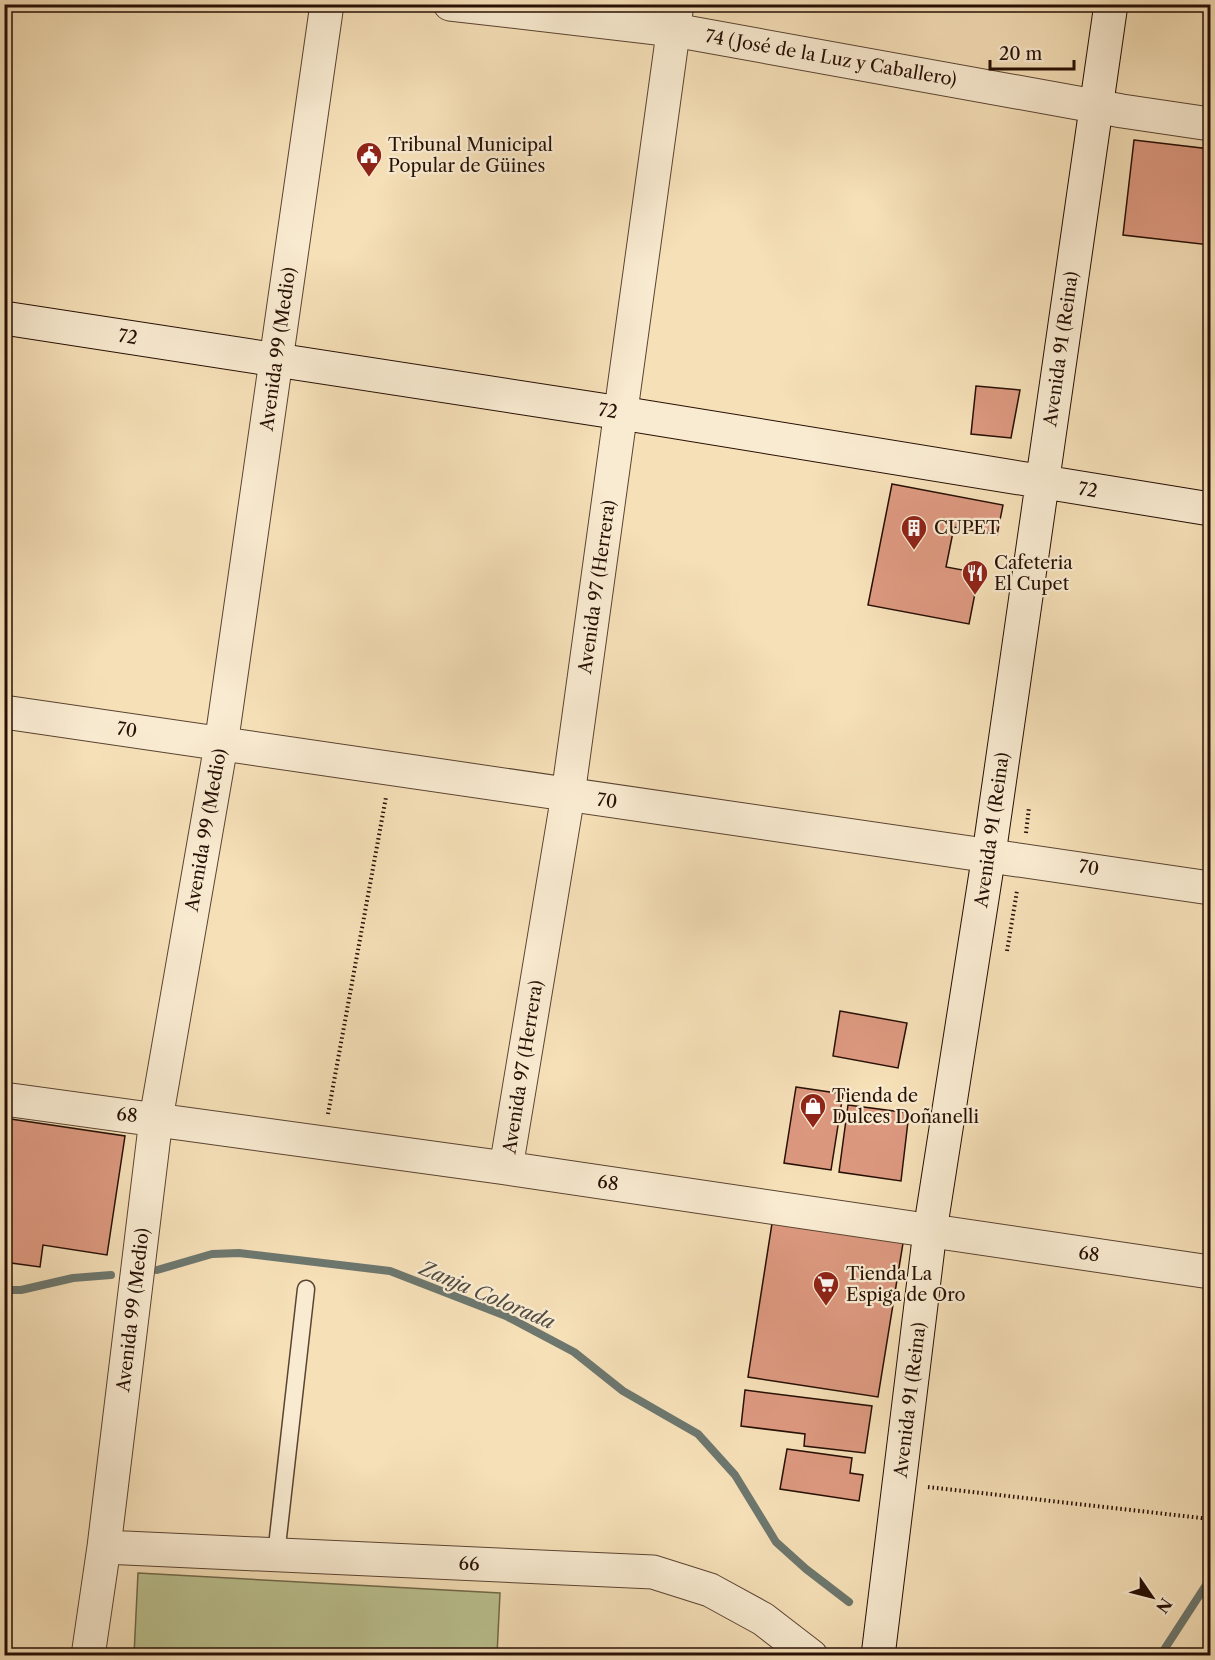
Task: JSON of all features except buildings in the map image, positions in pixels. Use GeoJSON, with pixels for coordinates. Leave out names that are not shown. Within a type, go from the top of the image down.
{"type":"FeatureCollection","features":[{"type":"Feature","properties":{"kind":"street","name":"Avenida 99 (Medio)"},"geometry":{"type":"LineString","coordinates":[[88,1656],[104,1547],[156,1119],[221,745],[327,4]]}},
{"type":"Feature","properties":{"kind":"street","name":"74 (José de la Luz y Caballero)"},"geometry":{"type":"LineString","coordinates":[[450,4],[675,17],[1095,105],[1210,124]]}},
{"type":"Feature","properties":{"kind":"street","name":"Avenida 91 (Reina)"},"geometry":{"type":"LineString","coordinates":[[878,1656],[930,1231],[990,854],[1111,4]]}},
{"type":"Feature","properties":{"kind":"street","name":"Avenida 97 (Herrera)"},"geometry":{"type":"LineString","coordinates":[[506,1168],[568,795],[675,17]]}},
{"type":"Feature","properties":{"kind":"street","name":"72"},"geometry":{"type":"LineString","coordinates":[[4,318],[621,413],[1210,509]]}},
{"type":"Feature","properties":{"kind":"street","name":"70"},"geometry":{"type":"LineString","coordinates":[[4,712],[990,854],[1210,888]]}},
{"type":"Feature","properties":{"kind":"street","name":"68"},"geometry":{"type":"LineString","coordinates":[[4,1099],[506,1168],[1210,1272]]}},
{"type":"Feature","properties":{"kind":"street","name":"66"},"geometry":{"type":"LineString","coordinates":[[104,1547],[653,1572],[710,1590],[763,1619],[811,1656]]}},
{"type":"Feature","properties":{"kind":"lane"},"geometry":{"type":"LineString","coordinates":[[276,1555],[306,1289]]}},
{"type":"Feature","properties":{"kind":"path"},"geometry":{"type":"LineString","coordinates":[[322,1142],[391,769]]}},
{"type":"Feature","properties":{"kind":"path"},"geometry":{"type":"LineString","coordinates":[[900,1483],[1210,1519]]}},
{"type":"Feature","properties":{"kind":"green space"},"geometry":{"type":"Polygon","coordinates":[[[138,1573],[500,1593],[497,1655],[134,1655],[138,1573]]]}},
{"type":"Feature","properties":{"kind":"waterway","name":"Zanja Colorada"},"geometry":{"type":"LineString","coordinates":[[157,1270],[212,1254],[239,1253],[390,1271],[506,1316],[574,1352],[623,1391],[698,1434],[735,1475],[776,1542],[806,1569],[849,1602]]}},
{"type":"Feature","properties":{"kind":"waterway","name":"Zanja Colorada"},"geometry":{"type":"LineString","coordinates":[[4,1290],[21,1290],[73,1278],[111,1275]]}},
{"type":"Feature","properties":{"kind":"waterway"},"geometry":{"type":"LineString","coordinates":[[1160,1656],[1210,1579]]}},
{"type":"Feature","properties":{"kind":"place","name":"Tribunal Municipal Popular de Güines"},"geometry":{"type":"Point","coordinates":[369,178]}},
{"type":"Feature","properties":{"kind":"place","name":"CUPET"},"geometry":{"type":"Point","coordinates":[914,551]}},
{"type":"Feature","properties":{"kind":"place","name":"Cafeteria El Cupet"},"geometry":{"type":"Point","coordinates":[975,596]}},
{"type":"Feature","properties":{"kind":"place","name":"Tienda de Dulces Doñanelli"},"geometry":{"type":"Point","coordinates":[813,1129]}},
{"type":"Feature","properties":{"kind":"place","name":"Tienda La Espiga de Oro"},"geometry":{"type":"Point","coordinates":[826,1307]}}]}
